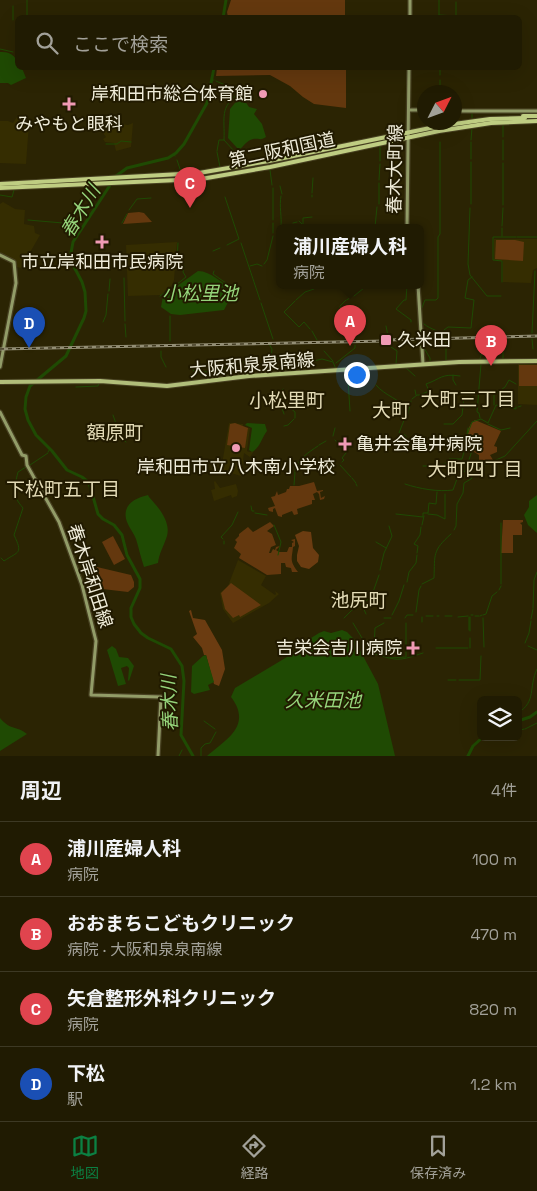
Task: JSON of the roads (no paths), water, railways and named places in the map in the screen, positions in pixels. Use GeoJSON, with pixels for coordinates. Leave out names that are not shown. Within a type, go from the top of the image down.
{"type":"FeatureCollection","features":[{"type":"Feature","properties":{"kind":"highway"},"geometry":{"type":"LineString","coordinates":[[506,120],[520,116],[537,119]]}},
{"type":"Feature","properties":{"kind":"highway","name":"第二阪和国道"},"geometry":{"type":"LineString","coordinates":[[0,188],[115,184],[231,175],[470,121],[537,119]]}},
{"type":"Feature","properties":{"kind":"highway"},"geometry":{"type":"LineString","coordinates":[[506,120],[537,119]]}},
{"type":"Feature","properties":{"kind":"highway","name":"第二阪和国道"},"geometry":{"type":"LineString","coordinates":[[0,184],[184,174],[230,169],[409,135]]}},
{"type":"Feature","properties":{"kind":"main road"},"geometry":{"type":"LineString","coordinates":[[410,0],[410,15]]}},
{"type":"Feature","properties":{"kind":"main road","name":"春木大町線"},"geometry":{"type":"LineString","coordinates":[[408,224],[409,70]]}},
{"type":"Feature","properties":{"kind":"main road"},"geometry":{"type":"LineString","coordinates":[[409,110],[417,110]]}},
{"type":"Feature","properties":{"kind":"main road"},"geometry":{"type":"LineString","coordinates":[[462,110],[537,111]]}},
{"type":"Feature","properties":{"kind":"main road"},"geometry":{"type":"LineString","coordinates":[[0,255],[14,262],[16,278],[0,367]]}},
{"type":"Feature","properties":{"kind":"main road"},"geometry":{"type":"LineString","coordinates":[[418,289],[423,364]]}},
{"type":"Feature","properties":{"kind":"main road","name":"大阪和泉泉南線"},"geometry":{"type":"LineString","coordinates":[[0,382],[100,380],[170,386],[249,376],[423,364],[537,361]]}},
{"type":"Feature","properties":{"kind":"main road","name":"春木岸和田線"},"geometry":{"type":"LineString","coordinates":[[0,412],[22,454],[26,456],[27,464],[59,522],[80,580],[96,641],[91,695],[161,697],[158,756]]}},
{"type":"Feature","properties":{"kind":"water"},"geometry":{"type":"Polygon","coordinates":[[[0,52],[7,53],[15,58],[15,70],[23,70],[26,78],[11,85],[0,83],[0,52]]]}},
{"type":"Feature","properties":{"kind":"water"},"geometry":{"type":"Polygon","coordinates":[[[239,98],[243,98],[249,107],[257,109],[254,114],[262,124],[266,137],[251,140],[239,150],[228,138],[230,109],[239,98]]]}},
{"type":"Feature","properties":{"kind":"water","name":"小松里池"},"geometry":{"type":"Polygon","coordinates":[[[198,271],[212,275],[234,291],[224,310],[180,315],[171,314],[161,307],[163,296],[198,271]]]}},
{"type":"Feature","properties":{"kind":"water"},"geometry":{"type":"Polygon","coordinates":[[[247,423],[265,424],[267,431],[259,445],[252,452],[249,450],[252,428],[245,425],[247,423]]]}},
{"type":"Feature","properties":{"kind":"water"},"geometry":{"type":"Polygon","coordinates":[[[148,495],[163,515],[168,530],[158,563],[144,567],[136,539],[127,522],[126,511],[134,500],[148,495]]]}},
{"type":"Feature","properties":{"kind":"water"},"geometry":{"type":"Polygon","coordinates":[[[537,495],[537,533],[528,525],[524,515],[529,507],[529,501],[537,495]]]}},
{"type":"Feature","properties":{"kind":"water","name":"久米田池"},"geometry":{"type":"Polygon","coordinates":[[[342,630],[354,639],[378,684],[395,756],[207,756],[228,738],[238,724],[237,707],[231,697],[235,688],[292,654],[300,645],[319,633],[324,631],[331,633],[342,630]]]}},
{"type":"Feature","properties":{"kind":"water"},"geometry":{"type":"Polygon","coordinates":[[[112,646],[116,649],[119,657],[128,658],[134,666],[129,681],[129,668],[127,666],[121,668],[126,684],[118,686],[107,650],[112,646]]]}},
{"type":"Feature","properties":{"kind":"water"},"geometry":{"type":"Polygon","coordinates":[[[206,655],[214,682],[208,685],[210,690],[194,694],[191,692],[192,666],[206,655]]]}},
{"type":"Feature","properties":{"kind":"water"},"geometry":{"type":"Polygon","coordinates":[[[0,718],[7,725],[27,734],[0,751],[0,718]]]}},
{"type":"Feature","properties":{"kind":"waterway"},"geometry":{"type":"LineString","coordinates":[[27,0],[27,15]]}},
{"type":"Feature","properties":{"kind":"waterway","name":"春木川"},"geometry":{"type":"LineString","coordinates":[[224,15],[226,0]]}},
{"type":"Feature","properties":{"kind":"waterway"},"geometry":{"type":"LineString","coordinates":[[439,0],[439,15]]}},
{"type":"Feature","properties":{"kind":"waterway"},"geometry":{"type":"LineString","coordinates":[[456,2],[456,15]]}},
{"type":"Feature","properties":{"kind":"waterway"},"geometry":{"type":"LineString","coordinates":[[13,6],[13,20]]}},
{"type":"Feature","properties":{"kind":"waterway"},"geometry":{"type":"LineString","coordinates":[[0,49],[13,52]]}},
{"type":"Feature","properties":{"kind":"waterway","name":"春木川"},"geometry":{"type":"LineString","coordinates":[[193,756],[181,735],[184,681],[182,666],[171,649],[148,638],[134,624],[131,617],[131,608],[140,588],[140,579],[127,555],[122,535],[114,525],[98,514],[87,481],[67,470],[36,435],[28,420],[25,409],[26,397],[30,386],[66,356],[84,318],[86,311],[85,292],[72,263],[73,242],[116,176],[127,168],[168,158],[176,153],[184,144],[207,103],[214,70]]}},
{"type":"Feature","properties":{"kind":"waterway"},"geometry":{"type":"LineString","coordinates":[[440,70],[440,75]]}},
{"type":"Feature","properties":{"kind":"waterway"},"geometry":{"type":"LineString","coordinates":[[440,80],[440,85]]}},
{"type":"Feature","properties":{"kind":"waterway"},"geometry":{"type":"LineString","coordinates":[[216,81],[239,91],[240,98]]}},
{"type":"Feature","properties":{"kind":"waterway"},"geometry":{"type":"LineString","coordinates":[[239,93],[228,103],[224,114],[224,140],[235,152],[240,153],[242,151]]}},
{"type":"Feature","properties":{"kind":"waterway"},"geometry":{"type":"LineString","coordinates":[[472,111],[472,118]]}},
{"type":"Feature","properties":{"kind":"waterway"},"geometry":{"type":"LineString","coordinates":[[503,125],[503,137]]}},
{"type":"Feature","properties":{"kind":"waterway"},"geometry":{"type":"LineString","coordinates":[[471,140],[472,128]]}},
{"type":"Feature","properties":{"kind":"waterway"},"geometry":{"type":"LineString","coordinates":[[217,151],[219,140],[224,140]]}},
{"type":"Feature","properties":{"kind":"waterway"},"geometry":{"type":"LineString","coordinates":[[503,140],[503,160]]}},
{"type":"Feature","properties":{"kind":"waterway"},"geometry":{"type":"LineString","coordinates":[[106,144],[117,144],[121,141],[131,142]]}},
{"type":"Feature","properties":{"kind":"waterway"},"geometry":{"type":"LineString","coordinates":[[421,310],[425,300],[436,300],[438,298],[440,142]]}},
{"type":"Feature","properties":{"kind":"waterway"},"geometry":{"type":"LineString","coordinates":[[471,142],[471,159]]}},
{"type":"Feature","properties":{"kind":"waterway"},"geometry":{"type":"LineString","coordinates":[[380,147],[380,161]]}},
{"type":"Feature","properties":{"kind":"waterway"},"geometry":{"type":"LineString","coordinates":[[217,152],[220,167]]}},
{"type":"Feature","properties":{"kind":"waterway"},"geometry":{"type":"LineString","coordinates":[[177,160],[181,172]]}},
{"type":"Feature","properties":{"kind":"waterway"},"geometry":{"type":"LineString","coordinates":[[471,162],[471,204]]}},
{"type":"Feature","properties":{"kind":"waterway"},"geometry":{"type":"LineString","coordinates":[[503,163],[503,205]]}},
{"type":"Feature","properties":{"kind":"waterway"},"geometry":{"type":"LineString","coordinates":[[379,180],[380,164]]}},
{"type":"Feature","properties":{"kind":"waterway"},"geometry":{"type":"LineString","coordinates":[[270,170],[272,185]]}},
{"type":"Feature","properties":{"kind":"waterway"},"geometry":{"type":"LineString","coordinates":[[312,193],[313,178]]}},
{"type":"Feature","properties":{"kind":"waterway"},"geometry":{"type":"LineString","coordinates":[[379,183],[379,204]]}},
{"type":"Feature","properties":{"kind":"waterway"},"geometry":{"type":"LineString","coordinates":[[280,186],[282,194]]}},
{"type":"Feature","properties":{"kind":"waterway"},"geometry":{"type":"LineString","coordinates":[[273,188],[273,220]]}},
{"type":"Feature","properties":{"kind":"waterway"},"geometry":{"type":"LineString","coordinates":[[0,195],[12,197],[14,190]]}},
{"type":"Feature","properties":{"kind":"waterway"},"geometry":{"type":"LineString","coordinates":[[281,196],[281,224]]}},
{"type":"Feature","properties":{"kind":"waterway"},"geometry":{"type":"LineString","coordinates":[[225,197],[239,239],[227,245]]}},
{"type":"Feature","properties":{"kind":"waterway"},"geometry":{"type":"LineString","coordinates":[[129,210],[137,199],[151,198]]}},
{"type":"Feature","properties":{"kind":"waterway"},"geometry":{"type":"LineString","coordinates":[[375,224],[377,207]]}},
{"type":"Feature","properties":{"kind":"waterway"},"geometry":{"type":"LineString","coordinates":[[470,208],[468,264],[470,275],[487,296],[501,296]]}},
{"type":"Feature","properties":{"kind":"waterway"},"geometry":{"type":"LineString","coordinates":[[502,226],[503,208]]}},
{"type":"Feature","properties":{"kind":"waterway"},"geometry":{"type":"LineString","coordinates":[[122,223],[127,214]]}},
{"type":"Feature","properties":{"kind":"waterway"},"geometry":{"type":"LineString","coordinates":[[303,224],[303,218],[312,217]]}},
{"type":"Feature","properties":{"kind":"waterway"},"geometry":{"type":"LineString","coordinates":[[28,220],[63,223]]}},
{"type":"Feature","properties":{"kind":"waterway"},"geometry":{"type":"LineString","coordinates":[[299,221],[302,224]]}},
{"type":"Feature","properties":{"kind":"waterway"},"geometry":{"type":"LineString","coordinates":[[293,223],[297,222]]}},
{"type":"Feature","properties":{"kind":"waterway"},"geometry":{"type":"LineString","coordinates":[[69,223],[73,224]]}},
{"type":"Feature","properties":{"kind":"waterway"},"geometry":{"type":"LineString","coordinates":[[273,223],[273,233]]}},
{"type":"Feature","properties":{"kind":"waterway"},"geometry":{"type":"LineString","coordinates":[[502,228],[502,236]]}},
{"type":"Feature","properties":{"kind":"waterway"},"geometry":{"type":"LineString","coordinates":[[264,264],[267,260],[273,236]]}},
{"type":"Feature","properties":{"kind":"waterway"},"geometry":{"type":"LineString","coordinates":[[502,282],[502,261],[493,260],[493,237],[516,237]]}},
{"type":"Feature","properties":{"kind":"waterway"},"geometry":{"type":"LineString","coordinates":[[517,237],[537,237]]}},
{"type":"Feature","properties":{"kind":"waterway"},"geometry":{"type":"LineString","coordinates":[[177,262],[178,243]]}},
{"type":"Feature","properties":{"kind":"waterway"},"geometry":{"type":"LineString","coordinates":[[241,243],[260,300]]}},
{"type":"Feature","properties":{"kind":"waterway"},"geometry":{"type":"LineString","coordinates":[[213,251],[220,248]]}},
{"type":"Feature","properties":{"kind":"waterway"},"geometry":{"type":"LineString","coordinates":[[250,266],[257,264],[262,266]]}},
{"type":"Feature","properties":{"kind":"waterway"},"geometry":{"type":"LineString","coordinates":[[176,285],[186,277],[183,272],[184,265],[178,265]]}},
{"type":"Feature","properties":{"kind":"waterway"},"geometry":{"type":"LineString","coordinates":[[214,271],[213,274],[233,288]]}},
{"type":"Feature","properties":{"kind":"waterway"},"geometry":{"type":"LineString","coordinates":[[532,333],[535,271]]}},
{"type":"Feature","properties":{"kind":"waterway"},"geometry":{"type":"LineString","coordinates":[[443,334],[444,330],[448,327],[471,328],[474,300],[465,298],[468,280],[472,277]]}},
{"type":"Feature","properties":{"kind":"waterway"},"geometry":{"type":"LineString","coordinates":[[124,278],[125,321]]}},
{"type":"Feature","properties":{"kind":"waterway"},"geometry":{"type":"LineString","coordinates":[[109,291],[110,279]]}},
{"type":"Feature","properties":{"kind":"waterway"},"geometry":{"type":"LineString","coordinates":[[160,296],[171,288]]}},
{"type":"Feature","properties":{"kind":"waterway"},"geometry":{"type":"LineString","coordinates":[[296,300],[305,292],[314,289]]}},
{"type":"Feature","properties":{"kind":"waterway"},"geometry":{"type":"LineString","coordinates":[[345,289],[353,295],[347,300]]}},
{"type":"Feature","properties":{"kind":"waterway"},"geometry":{"type":"LineString","coordinates":[[354,296],[363,289]]}},
{"type":"Feature","properties":{"kind":"waterway"},"geometry":{"type":"LineString","coordinates":[[407,289],[406,300],[396,309],[411,320],[411,322]]}},
{"type":"Feature","properties":{"kind":"waterway"},"geometry":{"type":"LineString","coordinates":[[103,322],[106,315],[108,294]]}},
{"type":"Feature","properties":{"kind":"waterway"},"geometry":{"type":"LineString","coordinates":[[340,306],[346,300]]}},
{"type":"Feature","properties":{"kind":"waterway"},"geometry":{"type":"LineString","coordinates":[[295,301],[284,312],[299,327],[304,322],[310,329]]}},
{"type":"Feature","properties":{"kind":"waterway"},"geometry":{"type":"LineString","coordinates":[[261,303],[273,339]]}},
{"type":"Feature","properties":{"kind":"waterway"},"geometry":{"type":"LineString","coordinates":[[340,307],[349,323],[355,328],[354,335]]}},
{"type":"Feature","properties":{"kind":"waterway"},"geometry":{"type":"LineString","coordinates":[[170,316],[170,341]]}},
{"type":"Feature","properties":{"kind":"waterway"},"geometry":{"type":"LineString","coordinates":[[125,324],[126,337]]}},
{"type":"Feature","properties":{"kind":"waterway"},"geometry":{"type":"LineString","coordinates":[[424,324],[441,333],[446,338]]}},
{"type":"Feature","properties":{"kind":"waterway"},"geometry":{"type":"LineString","coordinates":[[386,326],[388,336]]}},
{"type":"Feature","properties":{"kind":"waterway"},"geometry":{"type":"LineString","coordinates":[[312,331],[317,340]]}},
{"type":"Feature","properties":{"kind":"waterway"},"geometry":{"type":"LineString","coordinates":[[503,339],[503,359]]}},
{"type":"Feature","properties":{"kind":"waterway"},"geometry":{"type":"LineString","coordinates":[[532,339],[533,349]]}},
{"type":"Feature","properties":{"kind":"waterway"},"geometry":{"type":"LineString","coordinates":[[446,340],[446,361]]}},
{"type":"Feature","properties":{"kind":"waterway"},"geometry":{"type":"LineString","coordinates":[[480,359],[482,353],[494,340]]}},
{"type":"Feature","properties":{"kind":"waterway"},"geometry":{"type":"LineString","coordinates":[[269,344],[272,349],[271,358]]}},
{"type":"Feature","properties":{"kind":"waterway"},"geometry":{"type":"LineString","coordinates":[[336,363],[355,348],[355,345]]}},
{"type":"Feature","properties":{"kind":"waterway"},"geometry":{"type":"LineString","coordinates":[[391,347],[397,351],[396,364]]}},
{"type":"Feature","properties":{"kind":"waterway"},"geometry":{"type":"LineString","coordinates":[[424,348],[430,358],[430,362]]}},
{"type":"Feature","properties":{"kind":"waterway"},"geometry":{"type":"LineString","coordinates":[[161,351],[161,357],[166,367]]}},
{"type":"Feature","properties":{"kind":"waterway"},"geometry":{"type":"LineString","coordinates":[[324,351],[333,361]]}},
{"type":"Feature","properties":{"kind":"waterway"},"geometry":{"type":"LineString","coordinates":[[272,360],[281,357],[297,357],[313,361],[322,359],[333,362],[336,369]]}},
{"type":"Feature","properties":{"kind":"waterway"},"geometry":{"type":"LineString","coordinates":[[243,362],[261,364]]}},
{"type":"Feature","properties":{"kind":"waterway"},"geometry":{"type":"LineString","coordinates":[[480,418],[477,412],[481,364]]}},
{"type":"Feature","properties":{"kind":"waterway"},"geometry":{"type":"LineString","coordinates":[[192,367],[194,372],[211,372],[235,367]]}},
{"type":"Feature","properties":{"kind":"waterway"},"geometry":{"type":"LineString","coordinates":[[405,367],[415,376]]}},
{"type":"Feature","properties":{"kind":"waterway"},"geometry":{"type":"LineString","coordinates":[[344,372],[348,380],[350,411]]}},
{"type":"Feature","properties":{"kind":"waterway"},"geometry":{"type":"LineString","coordinates":[[453,375],[456,385]]}},
{"type":"Feature","properties":{"kind":"waterway"},"geometry":{"type":"LineString","coordinates":[[412,399],[429,391],[426,384],[445,376],[460,376]]}},
{"type":"Feature","properties":{"kind":"waterway"},"geometry":{"type":"LineString","coordinates":[[494,405],[494,395],[505,387],[509,380],[516,384]]}},
{"type":"Feature","properties":{"kind":"waterway"},"geometry":{"type":"LineString","coordinates":[[76,387],[98,386],[99,382]]}},
{"type":"Feature","properties":{"kind":"waterway"},"geometry":{"type":"LineString","coordinates":[[376,385],[408,410],[399,433],[405,435],[412,446]]}},
{"type":"Feature","properties":{"kind":"waterway"},"geometry":{"type":"LineString","coordinates":[[283,389],[280,392],[282,398],[285,404],[295,412],[295,418]]}},
{"type":"Feature","properties":{"kind":"waterway"},"geometry":{"type":"LineString","coordinates":[[415,390],[416,395]]}},
{"type":"Feature","properties":{"kind":"waterway"},"geometry":{"type":"LineString","coordinates":[[444,424],[453,424],[462,415],[464,398]]}},
{"type":"Feature","properties":{"kind":"waterway"},"geometry":{"type":"LineString","coordinates":[[282,400],[279,400],[284,414]]}},
{"type":"Feature","properties":{"kind":"waterway"},"geometry":{"type":"LineString","coordinates":[[407,417],[411,401]]}},
{"type":"Feature","properties":{"kind":"waterway"},"geometry":{"type":"LineString","coordinates":[[405,484],[429,490],[453,490],[458,476],[465,471],[472,451],[466,447],[466,438],[472,422],[481,419],[488,423],[496,405],[516,409],[516,407]]}},
{"type":"Feature","properties":{"kind":"waterway"},"geometry":{"type":"LineString","coordinates":[[113,415],[121,438],[126,442]]}},
{"type":"Feature","properties":{"kind":"waterway"},"geometry":{"type":"LineString","coordinates":[[284,426],[294,419]]}},
{"type":"Feature","properties":{"kind":"waterway"},"geometry":{"type":"LineString","coordinates":[[454,530],[456,526],[457,504],[463,493],[464,483],[471,479],[478,468],[505,456],[537,421]]}},
{"type":"Feature","properties":{"kind":"waterway"},"geometry":{"type":"LineString","coordinates":[[488,424],[501,430],[510,428]]}},
{"type":"Feature","properties":{"kind":"waterway"},"geometry":{"type":"LineString","coordinates":[[333,436],[335,428]]}},
{"type":"Feature","properties":{"kind":"waterway"},"geometry":{"type":"LineString","coordinates":[[465,447],[468,428]]}},
{"type":"Feature","properties":{"kind":"waterway"},"geometry":{"type":"LineString","coordinates":[[335,440],[344,450]]}},
{"type":"Feature","properties":{"kind":"waterway"},"geometry":{"type":"LineString","coordinates":[[319,445],[326,441]]}},
{"type":"Feature","properties":{"kind":"waterway"},"geometry":{"type":"LineString","coordinates":[[295,471],[300,460],[318,446]]}},
{"type":"Feature","properties":{"kind":"waterway"},"geometry":{"type":"LineString","coordinates":[[433,465],[445,464],[449,459],[462,459],[465,449]]}},
{"type":"Feature","properties":{"kind":"waterway"},"geometry":{"type":"LineString","coordinates":[[30,465],[48,453]]}},
{"type":"Feature","properties":{"kind":"waterway"},"geometry":{"type":"LineString","coordinates":[[342,462],[344,460],[342,458],[346,453]]}},
{"type":"Feature","properties":{"kind":"waterway"},"geometry":{"type":"LineString","coordinates":[[340,465],[351,477]]}},
{"type":"Feature","properties":{"kind":"waterway"},"geometry":{"type":"LineString","coordinates":[[423,466],[432,466]]}},
{"type":"Feature","properties":{"kind":"waterway"},"geometry":{"type":"LineString","coordinates":[[1,558],[4,561],[19,549],[14,535],[23,508],[14,491],[18,472],[26,467]]}},
{"type":"Feature","properties":{"kind":"waterway"},"geometry":{"type":"LineString","coordinates":[[294,485],[295,472]]}},
{"type":"Feature","properties":{"kind":"waterway"},"geometry":{"type":"LineString","coordinates":[[352,478],[356,483]]}},
{"type":"Feature","properties":{"kind":"waterway"},"geometry":{"type":"LineString","coordinates":[[396,514],[423,517],[423,513],[428,513],[429,503],[436,504],[437,492]]}},
{"type":"Feature","properties":{"kind":"waterway"},"geometry":{"type":"LineString","coordinates":[[428,514],[437,515],[445,519],[445,494]]}},
{"type":"Feature","properties":{"kind":"waterway"},"geometry":{"type":"LineString","coordinates":[[251,506],[252,511],[254,511]]}},
{"type":"Feature","properties":{"kind":"waterway"},"geometry":{"type":"LineString","coordinates":[[223,539],[221,537],[232,525],[238,512]]}},
{"type":"Feature","properties":{"kind":"waterway"},"geometry":{"type":"LineString","coordinates":[[255,513],[267,515]]}},
{"type":"Feature","properties":{"kind":"waterway"},"geometry":{"type":"LineString","coordinates":[[422,525],[424,516]]}},
{"type":"Feature","properties":{"kind":"waterway"},"geometry":{"type":"LineString","coordinates":[[501,523],[501,584]]}},
{"type":"Feature","properties":{"kind":"waterway"},"geometry":{"type":"LineString","coordinates":[[274,525],[281,542],[278,555]]}},
{"type":"Feature","properties":{"kind":"waterway"},"geometry":{"type":"LineString","coordinates":[[380,570],[384,553],[392,536],[389,526]]}},
{"type":"Feature","properties":{"kind":"waterway"},"geometry":{"type":"LineString","coordinates":[[417,553],[418,546],[414,544],[420,535],[421,527]]}},
{"type":"Feature","properties":{"kind":"waterway"},"geometry":{"type":"LineString","coordinates":[[422,584],[434,578],[436,553],[440,545],[451,534]]}},
{"type":"Feature","properties":{"kind":"waterway"},"geometry":{"type":"LineString","coordinates":[[376,542],[386,548]]}},
{"type":"Feature","properties":{"kind":"waterway"},"geometry":{"type":"LineString","coordinates":[[407,582],[409,572],[416,563],[417,555]]}},
{"type":"Feature","properties":{"kind":"waterway"},"geometry":{"type":"LineString","coordinates":[[533,608],[534,580],[537,572]]}},
{"type":"Feature","properties":{"kind":"waterway"},"geometry":{"type":"LineString","coordinates":[[372,595],[379,575]]}},
{"type":"Feature","properties":{"kind":"waterway"},"geometry":{"type":"LineString","coordinates":[[392,615],[404,585]]}},
{"type":"Feature","properties":{"kind":"waterway"},"geometry":{"type":"LineString","coordinates":[[416,612],[421,586]]}},
{"type":"Feature","properties":{"kind":"waterway"},"geometry":{"type":"LineString","coordinates":[[499,590],[501,586]]}},
{"type":"Feature","properties":{"kind":"waterway"},"geometry":{"type":"LineString","coordinates":[[483,615],[486,614],[492,596],[497,592]]}},
{"type":"Feature","properties":{"kind":"waterway"},"geometry":{"type":"LineString","coordinates":[[344,618],[370,598]]}},
{"type":"Feature","properties":{"kind":"waterway"},"geometry":{"type":"LineString","coordinates":[[362,605],[366,614]]}},
{"type":"Feature","properties":{"kind":"waterway"},"geometry":{"type":"LineString","coordinates":[[531,619],[533,609]]}},
{"type":"Feature","properties":{"kind":"waterway"},"geometry":{"type":"LineString","coordinates":[[405,618],[407,615],[413,615]]}},
{"type":"Feature","properties":{"kind":"waterway"},"geometry":{"type":"LineString","coordinates":[[426,616],[433,616]]}},
{"type":"Feature","properties":{"kind":"waterway"},"geometry":{"type":"LineString","coordinates":[[445,616],[452,616]]}},
{"type":"Feature","properties":{"kind":"waterway"},"geometry":{"type":"LineString","coordinates":[[458,617],[468,616]]}},
{"type":"Feature","properties":{"kind":"waterway"},"geometry":{"type":"LineString","coordinates":[[422,617],[422,622]]}},
{"type":"Feature","properties":{"kind":"waterway"},"geometry":{"type":"LineString","coordinates":[[469,617],[469,630]]}},
{"type":"Feature","properties":{"kind":"waterway"},"geometry":{"type":"LineString","coordinates":[[470,617],[470,631]]}},
{"type":"Feature","properties":{"kind":"waterway"},"geometry":{"type":"LineString","coordinates":[[384,618],[391,618]]}},
{"type":"Feature","properties":{"kind":"waterway"},"geometry":{"type":"LineString","coordinates":[[483,618],[484,647]]}},
{"type":"Feature","properties":{"kind":"waterway"},"geometry":{"type":"LineString","coordinates":[[525,643],[531,621]]}},
{"type":"Feature","properties":{"kind":"waterway"},"geometry":{"type":"LineString","coordinates":[[353,623],[371,653],[389,658],[406,657],[406,623]]}},
{"type":"Feature","properties":{"kind":"waterway"},"geometry":{"type":"LineString","coordinates":[[374,648],[375,628],[384,623]]}},
{"type":"Feature","properties":{"kind":"waterway"},"geometry":{"type":"LineString","coordinates":[[470,638],[470,648]]}},
{"type":"Feature","properties":{"kind":"waterway"},"geometry":{"type":"LineString","coordinates":[[528,646],[537,650]]}},
{"type":"Feature","properties":{"kind":"waterway"},"geometry":{"type":"LineString","coordinates":[[436,648],[468,648]]}},
{"type":"Feature","properties":{"kind":"waterway"},"geometry":{"type":"LineString","coordinates":[[374,649],[374,654]]}},
{"type":"Feature","properties":{"kind":"waterway"},"geometry":{"type":"LineString","coordinates":[[390,658],[402,659],[423,653]]}},
{"type":"Feature","properties":{"kind":"waterway"},"geometry":{"type":"LineString","coordinates":[[459,680],[480,680],[481,656]]}},
{"type":"Feature","properties":{"kind":"waterway"},"geometry":{"type":"LineString","coordinates":[[522,710],[530,699],[537,669]]}},
{"type":"Feature","properties":{"kind":"waterway"},"geometry":{"type":"LineString","coordinates":[[448,680],[456,680]]}},
{"type":"Feature","properties":{"kind":"waterway"},"geometry":{"type":"LineString","coordinates":[[522,720],[537,712]]}},
{"type":"Feature","properties":{"kind":"waterway"},"geometry":{"type":"LineString","coordinates":[[204,721],[215,729]]}},
{"type":"Feature","properties":{"kind":"waterway"},"geometry":{"type":"LineString","coordinates":[[525,729],[537,723]]}},
{"type":"Feature","properties":{"kind":"waterway"},"geometry":{"type":"LineString","coordinates":[[201,756],[201,748],[205,744],[210,743],[216,732]]}},
{"type":"Feature","properties":{"kind":"waterway"},"geometry":{"type":"LineString","coordinates":[[468,756],[473,746],[479,741]]}},
{"type":"Feature","properties":{"kind":"waterway"},"geometry":{"type":"LineString","coordinates":[[179,756],[182,750]]}},
{"type":"Feature","properties":{"kind":"railway"},"geometry":{"type":"LineString","coordinates":[[387,340],[537,336]]}},
{"type":"Feature","properties":{"kind":"railway"},"geometry":{"type":"LineString","coordinates":[[0,349],[386,341]]}},
{"type":"Feature","properties":{"kind":"place","name":"岸和田市総合体育館"},"geometry":{"type":"Point","coordinates":[263,94]}},
{"type":"Feature","properties":{"kind":"place","name":"みやもと眼科"},"geometry":{"type":"Point","coordinates":[69,104]}},
{"type":"Feature","properties":{"kind":"place","name":"矢倉整形外科クリニック"},"geometry":{"type":"Point","coordinates":[190,208]}},
{"type":"Feature","properties":{"kind":"place","name":"市立岸和田市民病院"},"geometry":{"type":"Point","coordinates":[102,242]}},
{"type":"Feature","properties":{"kind":"place","name":"久米田"},"geometry":{"type":"Point","coordinates":[386,340]}},
{"type":"Feature","properties":{"kind":"place","name":"浦川産婦人科"},"geometry":{"type":"Point","coordinates":[350,346]}},
{"type":"Feature","properties":{"kind":"place","name":"下松"},"geometry":{"type":"Point","coordinates":[29,348]}},
{"type":"Feature","properties":{"kind":"place","name":"おおまちこどもクリニック"},"geometry":{"type":"Point","coordinates":[491,366]}},
{"type":"Feature","properties":{"kind":"place","name":"亀井会亀井病院"},"geometry":{"type":"Point","coordinates":[345,444]}},
{"type":"Feature","properties":{"kind":"place","name":"岸和田市立八木南小学校"},"geometry":{"type":"Point","coordinates":[236,448]}},
{"type":"Feature","properties":{"kind":"place","name":"吉栄会吉川病院"},"geometry":{"type":"Point","coordinates":[413,648]}},
{"type":"Feature","properties":{"kind":"district","name":"大町三丁目"},"geometry":{"type":"Point","coordinates":[468,399]}},
{"type":"Feature","properties":{"kind":"district","name":"小松里町"},"geometry":{"type":"Point","coordinates":[287,400]}},
{"type":"Feature","properties":{"kind":"district","name":"大町"},"geometry":{"type":"Point","coordinates":[391,410]}},
{"type":"Feature","properties":{"kind":"district","name":"額原町"},"geometry":{"type":"Point","coordinates":[115,432]}},
{"type":"Feature","properties":{"kind":"district","name":"大町四丁目"},"geometry":{"type":"Point","coordinates":[475,469]}},
{"type":"Feature","properties":{"kind":"district","name":"下松町五丁目"},"geometry":{"type":"Point","coordinates":[63,489]}},
{"type":"Feature","properties":{"kind":"district","name":"池尻町"},"geometry":{"type":"Point","coordinates":[359,600]}}]}
